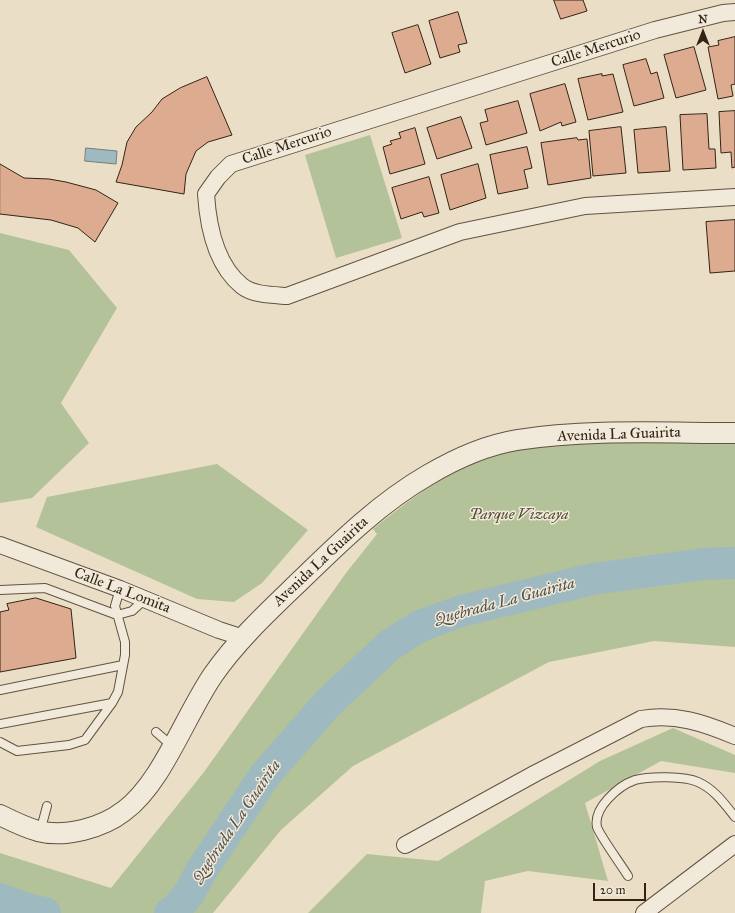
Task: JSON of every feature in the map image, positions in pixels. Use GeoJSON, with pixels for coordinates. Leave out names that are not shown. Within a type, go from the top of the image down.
{"type":"FeatureCollection","features":[{"type":"Feature","properties":{"kind":"street","name":"Calle Mercurio"},"geometry":{"type":"LineString","coordinates":[[735,12],[723,13],[655,30],[231,164],[218,177],[206,194],[211,232],[221,258],[231,274],[243,287],[263,294],[287,296],[460,232],[585,206],[735,197]]}},
{"type":"Feature","properties":{"kind":"street","name":"Avenida La Guairita"},"geometry":{"type":"LineString","coordinates":[[0,815],[40,832],[62,833],[84,829],[104,823],[123,812],[141,796],[152,782],[205,687],[228,655],[326,556],[376,512],[408,487],[430,474],[480,451],[516,441],[565,435],[735,433]]}},
{"type":"Feature","properties":{"kind":"street","name":"Calle La Lomita"},"geometry":{"type":"LineString","coordinates":[[0,544],[120,589],[219,630],[244,638]]}},
{"type":"Feature","properties":{"kind":"street"},"geometry":{"type":"LineString","coordinates":[[405,845],[536,773],[641,718],[673,716],[704,723],[735,736]]}},
{"type":"Feature","properties":{"kind":"street"},"geometry":{"type":"LineString","coordinates":[[644,913],[735,844]]}},
{"type":"Feature","properties":{"kind":"lane"},"geometry":{"type":"LineString","coordinates":[[0,590],[45,588],[117,615],[132,611],[145,599]]}},
{"type":"Feature","properties":{"kind":"lane"},"geometry":{"type":"LineString","coordinates":[[0,742],[17,751],[69,745],[85,740],[112,703],[118,692],[123,665],[125,642],[115,606],[120,589]]}},
{"type":"Feature","properties":{"kind":"lane"},"geometry":{"type":"LineString","coordinates":[[0,690],[123,665]]}},
{"type":"Feature","properties":{"kind":"lane"},"geometry":{"type":"LineString","coordinates":[[0,724],[112,703]]}},
{"type":"Feature","properties":{"kind":"lane"},"geometry":{"type":"LineString","coordinates":[[156,732],[172,746]]}},
{"type":"Feature","properties":{"kind":"lane"},"geometry":{"type":"LineString","coordinates":[[628,876],[597,827],[599,811],[609,796],[635,780],[668,777],[697,781],[716,793],[735,817]]}},
{"type":"Feature","properties":{"kind":"lane"},"geometry":{"type":"LineString","coordinates":[[40,832],[47,806]]}},
{"type":"Feature","properties":{"kind":"green space"},"geometry":{"type":"Polygon","coordinates":[[[370,135],[402,238],[336,258],[305,155],[370,135]]]}},
{"type":"Feature","properties":{"kind":"green space"},"geometry":{"type":"Polygon","coordinates":[[[0,233],[69,250],[117,308],[61,403],[89,443],[32,498],[0,503],[0,233]]]}},
{"type":"Feature","properties":{"kind":"green space","name":"Parque Vizcaya"},"geometry":{"type":"Polygon","coordinates":[[[735,440],[735,647],[654,641],[549,662],[353,766],[281,830],[213,913],[0,913],[0,853],[111,888],[204,772],[346,573],[377,534],[373,529],[426,489],[470,464],[485,458],[535,446],[586,442],[735,440]]]}},
{"type":"Feature","properties":{"kind":"green space"},"geometry":{"type":"Polygon","coordinates":[[[217,464],[308,530],[262,583],[234,602],[197,599],[36,527],[47,497],[217,464]]]}},
{"type":"Feature","properties":{"kind":"green space"},"geometry":{"type":"Polygon","coordinates":[[[673,728],[735,755],[735,773],[661,761],[585,803],[608,881],[528,871],[485,881],[481,913],[308,913],[367,854],[438,861],[600,761],[673,728]]]}},
{"type":"Feature","properties":{"kind":"water"},"geometry":{"type":"Polygon","coordinates":[[[86,148],[117,151],[116,164],[85,161],[86,148]]]}},
{"type":"Feature","properties":{"kind":"building"},"geometry":{"type":"Polygon","coordinates":[[[554,0],[583,0],[587,11],[561,19],[554,0]]]}},
{"type":"Feature","properties":{"kind":"building"},"geometry":{"type":"Polygon","coordinates":[[[458,12],[467,43],[458,45],[460,52],[440,58],[429,21],[458,12]]]}},
{"type":"Feature","properties":{"kind":"building"},"geometry":{"type":"Polygon","coordinates":[[[418,25],[431,64],[405,73],[392,33],[418,25]]]}},
{"type":"Feature","properties":{"kind":"building"},"geometry":{"type":"Polygon","coordinates":[[[735,37],[735,84],[731,85],[733,96],[718,99],[708,47],[719,45],[718,41],[735,37]]]}},
{"type":"Feature","properties":{"kind":"building"},"geometry":{"type":"Polygon","coordinates":[[[694,47],[706,90],[676,98],[664,55],[694,47]]]}},
{"type":"Feature","properties":{"kind":"building"},"geometry":{"type":"Polygon","coordinates":[[[646,59],[651,74],[657,72],[664,98],[634,106],[623,65],[646,59]]]}},
{"type":"Feature","properties":{"kind":"building"},"geometry":{"type":"Polygon","coordinates":[[[602,74],[602,76],[613,74],[623,112],[588,120],[578,79],[602,74]]]}},
{"type":"Feature","properties":{"kind":"building"},"geometry":{"type":"Polygon","coordinates":[[[207,77],[232,135],[208,142],[196,151],[186,174],[184,194],[116,182],[122,165],[127,142],[136,127],[152,112],[162,99],[180,88],[207,77]]]}},
{"type":"Feature","properties":{"kind":"building"},"geometry":{"type":"Polygon","coordinates":[[[565,84],[576,122],[562,126],[561,122],[540,131],[530,94],[565,84]]]}},
{"type":"Feature","properties":{"kind":"building"},"geometry":{"type":"Polygon","coordinates":[[[518,101],[527,133],[486,145],[480,123],[488,121],[485,110],[518,101]]]}},
{"type":"Feature","properties":{"kind":"building"},"geometry":{"type":"Polygon","coordinates":[[[735,111],[735,167],[732,168],[731,152],[721,153],[719,112],[735,111]]]}},
{"type":"Feature","properties":{"kind":"building"},"geometry":{"type":"Polygon","coordinates":[[[707,114],[709,149],[715,149],[716,168],[683,170],[680,115],[707,114]]]}},
{"type":"Feature","properties":{"kind":"building"},"geometry":{"type":"Polygon","coordinates":[[[461,117],[472,148],[437,159],[427,128],[461,117]]]}},
{"type":"Feature","properties":{"kind":"building"},"geometry":{"type":"Polygon","coordinates":[[[621,127],[626,173],[593,176],[589,131],[621,127]]]}},
{"type":"Feature","properties":{"kind":"building"},"geometry":{"type":"Polygon","coordinates":[[[666,127],[670,171],[638,173],[634,130],[666,127]]]}},
{"type":"Feature","properties":{"kind":"building"},"geometry":{"type":"Polygon","coordinates":[[[415,128],[425,164],[390,174],[383,147],[392,144],[390,141],[401,138],[399,133],[415,128]]]}},
{"type":"Feature","properties":{"kind":"building"},"geometry":{"type":"Polygon","coordinates":[[[577,138],[578,140],[587,139],[591,178],[548,185],[541,143],[577,138]]]}},
{"type":"Feature","properties":{"kind":"building"},"geometry":{"type":"Polygon","coordinates":[[[527,147],[532,168],[524,170],[528,188],[498,194],[490,155],[527,147]]]}},
{"type":"Feature","properties":{"kind":"building"},"geometry":{"type":"Polygon","coordinates":[[[0,164],[24,178],[49,179],[66,182],[96,190],[118,203],[95,242],[78,228],[51,220],[0,214],[0,164]]]}},
{"type":"Feature","properties":{"kind":"building"},"geometry":{"type":"Polygon","coordinates":[[[478,164],[486,198],[450,210],[441,175],[478,164]]]}},
{"type":"Feature","properties":{"kind":"building"},"geometry":{"type":"Polygon","coordinates":[[[429,177],[439,213],[424,217],[422,212],[401,219],[392,188],[429,177]]]}},
{"type":"Feature","properties":{"kind":"building"},"geometry":{"type":"Polygon","coordinates":[[[735,220],[735,271],[710,273],[706,222],[735,220]]]}},
{"type":"Feature","properties":{"kind":"building"},"geometry":{"type":"Polygon","coordinates":[[[36,598],[71,609],[76,658],[0,672],[0,612],[9,610],[7,604],[36,598]]]}},
{"type":"Feature","properties":{"kind":"waterway","name":"Quebrada La Guairita"},"geometry":{"type":"LineString","coordinates":[[170,913],[177,908],[190,892],[201,871],[265,775],[329,702],[390,645],[420,626],[461,611],[593,579],[703,564],[735,563]]}},
{"type":"Feature","properties":{"kind":"waterway","name":"Quebrada La Guairita"},"geometry":{"type":"LineString","coordinates":[[0,899],[27,909],[45,913]]}}]}
